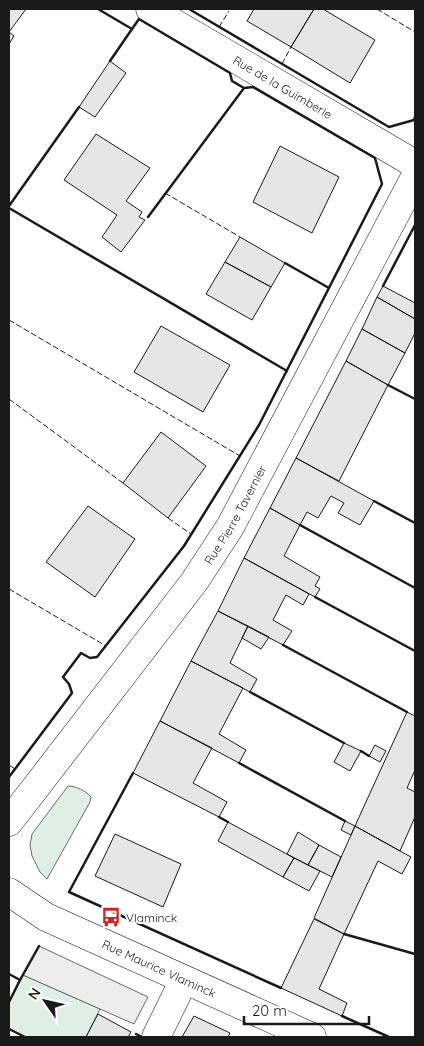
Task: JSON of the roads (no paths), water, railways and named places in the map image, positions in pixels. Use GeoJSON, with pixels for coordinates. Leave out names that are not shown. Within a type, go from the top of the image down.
{"type":"FeatureCollection","features":[{"type":"Feature","properties":{"kind":"street","name":"Rue de la Guimberie"},"geometry":{"type":"LineString","coordinates":[[150,9],[415,164]]}},
{"type":"Feature","properties":{"kind":"street","name":"Rue Pierre Tavernier"},"geometry":{"type":"LineString","coordinates":[[9,822],[194,582],[230,527],[415,177]]}},
{"type":"Feature","properties":{"kind":"street","name":"Rue Maurice Vlaminck"},"geometry":{"type":"LineString","coordinates":[[9,892],[46,917],[312,1037]]}},
{"type":"Feature","properties":{"kind":"street"},"geometry":{"type":"LineString","coordinates":[[156,1037],[184,980]]}},
{"type":"Feature","properties":{"kind":"place","name":"Vlaminck"},"geometry":{"type":"Point","coordinates":[111,917]}}]}
